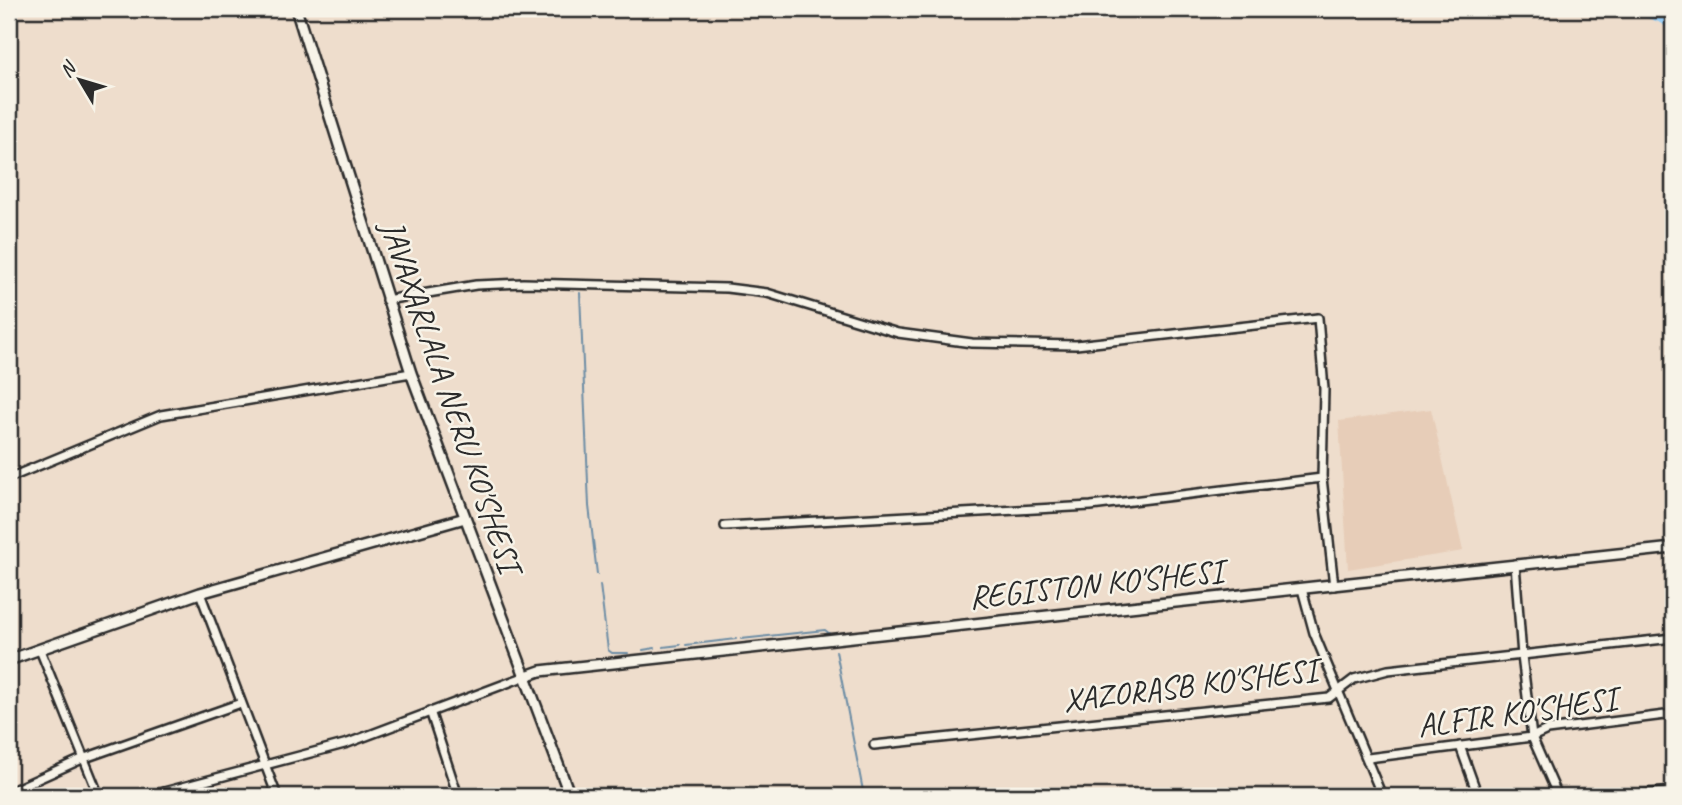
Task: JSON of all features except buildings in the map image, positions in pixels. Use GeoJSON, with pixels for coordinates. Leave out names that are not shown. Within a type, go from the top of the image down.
{"type":"FeatureCollection","features":[{"type":"Feature","properties":{"kind":"street","name":"JAVAXARLALA NERU KO'SHESI"},"geometry":{"type":"LineString","coordinates":[[296,9],[411,373],[570,796]]}},
{"type":"Feature","properties":{"kind":"street"},"geometry":{"type":"LineString","coordinates":[[1653,9],[1673,13]]}},
{"type":"Feature","properties":{"kind":"street"},"geometry":{"type":"LineString","coordinates":[[386,300],[476,285],[523,283],[727,288],[767,293],[898,333],[972,343],[1076,345],[1318,318],[1324,388],[1322,478],[1334,586]]}},
{"type":"Feature","properties":{"kind":"street"},"geometry":{"type":"LineString","coordinates":[[9,478],[160,415],[411,373]]}},
{"type":"Feature","properties":{"kind":"street"},"geometry":{"type":"LineString","coordinates":[[725,526],[1091,506],[1322,478]]}},
{"type":"Feature","properties":{"kind":"street"},"geometry":{"type":"LineString","coordinates":[[9,660],[200,593],[465,517]]}},
{"type":"Feature","properties":{"kind":"street","name":"REGISTON KO'SHESI"},"geometry":{"type":"LineString","coordinates":[[526,676],[540,671],[639,659],[1673,548]]}},
{"type":"Feature","properties":{"kind":"street"},"geometry":{"type":"LineString","coordinates":[[1516,565],[1522,656],[1532,737],[1558,796]]}},
{"type":"Feature","properties":{"kind":"street"},"geometry":{"type":"LineString","coordinates":[[1302,589],[1314,633],[1382,796],[1376,796]]}},
{"type":"Feature","properties":{"kind":"street"},"geometry":{"type":"LineString","coordinates":[[200,593],[277,796]]}},
{"type":"Feature","properties":{"kind":"street","name":"XAZORASB KO'SHESI"},"geometry":{"type":"LineString","coordinates":[[874,745],[1329,698],[1354,679],[1388,670],[1673,638]]}},
{"type":"Feature","properties":{"kind":"street"},"geometry":{"type":"LineString","coordinates":[[40,650],[99,796]]}},
{"type":"Feature","properties":{"kind":"street"},"geometry":{"type":"LineString","coordinates":[[163,792],[348,743],[526,676]]}},
{"type":"Feature","properties":{"kind":"street"},"geometry":{"type":"LineString","coordinates":[[9,792],[82,759],[241,703]]}},
{"type":"Feature","properties":{"kind":"street"},"geometry":{"type":"LineString","coordinates":[[430,711],[458,796]]}},
{"type":"Feature","properties":{"kind":"street","name":"ALFIR KO'SHESI"},"geometry":{"type":"LineString","coordinates":[[1367,758],[1532,737],[1547,730],[1673,714]]}},
{"type":"Feature","properties":{"kind":"street"},"geometry":{"type":"LineString","coordinates":[[1460,746],[1478,796]]}},
{"type":"Feature","properties":{"kind":"street"},"geometry":{"type":"LineString","coordinates":[[1624,796],[1673,791]]}},
{"type":"Feature","properties":{"kind":"shaded area"},"geometry":{"type":"Polygon","coordinates":[[[1431,409],[1463,551],[1348,569],[1339,421],[1431,409]]]}},
{"type":"Feature","properties":{"kind":"waterway"},"geometry":{"type":"LineString","coordinates":[[1571,9],[1639,12],[1652,15],[1673,29]]}},
{"type":"Feature","properties":{"kind":"waterway"},"geometry":{"type":"LineString","coordinates":[[580,293],[589,506],[597,574]]}},
{"type":"Feature","properties":{"kind":"waterway"},"geometry":{"type":"LineString","coordinates":[[600,585],[608,650],[612,653],[628,653]]}},
{"type":"Feature","properties":{"kind":"waterway"},"geometry":{"type":"LineString","coordinates":[[741,639],[825,630],[830,634]]}},
{"type":"Feature","properties":{"kind":"waterway"},"geometry":{"type":"LineString","coordinates":[[686,645],[736,639]]}},
{"type":"Feature","properties":{"kind":"waterway"},"geometry":{"type":"LineString","coordinates":[[663,647],[680,645]]}},
{"type":"Feature","properties":{"kind":"waterway"},"geometry":{"type":"LineString","coordinates":[[643,650],[655,648]]}},
{"type":"Feature","properties":{"kind":"waterway"},"geometry":{"type":"LineString","coordinates":[[836,651],[864,796]]}}]}
